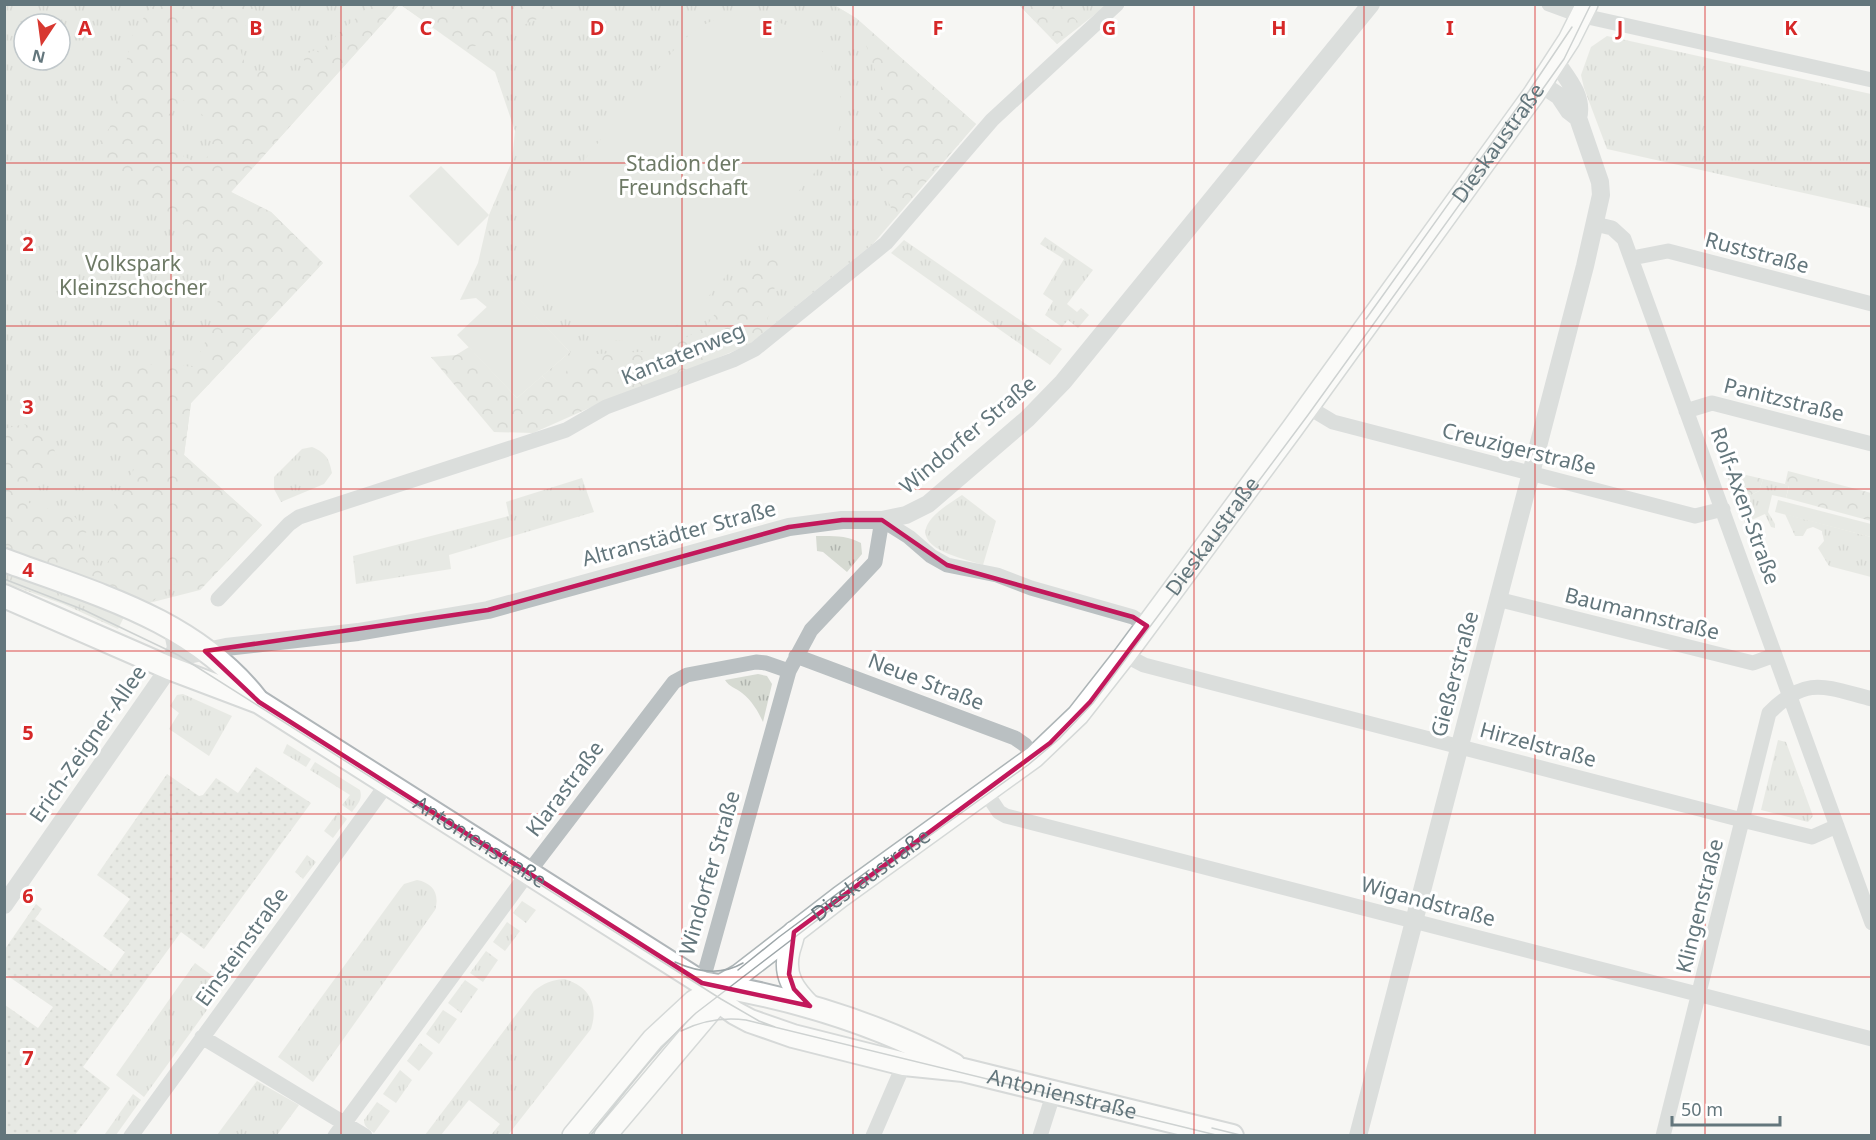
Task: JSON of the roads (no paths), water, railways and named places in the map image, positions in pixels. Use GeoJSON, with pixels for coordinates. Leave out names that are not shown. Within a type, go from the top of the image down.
{"type":"FeatureCollection","features":[{"type":"Feature","properties":{"kind":"main road","name":"Dieskaustraße"},"geometry":{"type":"LineString","coordinates":[[717,989],[1034,757],[1078,715],[1147,626],[1308,407],[1541,84],[1585,10]]}},
{"type":"Feature","properties":{"kind":"main road","name":"Antonienstraße"},"geometry":{"type":"LineString","coordinates":[[4,560],[109,597],[150,615],[205,651],[236,676],[259,702]]}},
{"type":"Feature","properties":{"kind":"main road","name":"Antonienstraße"},"geometry":{"type":"LineString","coordinates":[[4,596],[169,668],[259,702],[528,873],[717,989],[750,1021],[794,1036],[904,1064],[963,1070],[1218,1134]]}},
{"type":"Feature","properties":{"kind":"main road"},"geometry":{"type":"LineString","coordinates":[[794,932],[787,961],[789,974],[794,989],[810,1006]]}},
{"type":"Feature","properties":{"kind":"main road","name":"Antonienstraße"},"geometry":{"type":"LineString","coordinates":[[717,989],[773,996],[878,1028],[915,1044],[963,1070]]}},
{"type":"Feature","properties":{"kind":"main road"},"geometry":{"type":"LineString","coordinates":[[605,1136],[673,1056],[717,989]]}},
{"type":"Feature","properties":{"kind":"main road"},"geometry":{"type":"LineString","coordinates":[[573,1136],[653,1039],[678,1015],[717,989]]}},
{"type":"Feature","properties":{"kind":"street","name":"Kantatenweg"},"geometry":{"type":"LineString","coordinates":[[218,599],[289,524],[299,517],[566,430],[606,408],[755,349],[886,243],[992,120],[1117,4]]}},
{"type":"Feature","properties":{"kind":"street","name":"Windorfer Straße"},"geometry":{"type":"LineString","coordinates":[[717,989],[789,671],[811,630],[875,562],[882,520],[906,515],[928,504],[1048,399],[1371,4]]}},
{"type":"Feature","properties":{"kind":"street"},"geometry":{"type":"LineString","coordinates":[[1549,4],[1585,10],[1872,80]]}},
{"type":"Feature","properties":{"kind":"street"},"geometry":{"type":"LineString","coordinates":[[1556,62],[1576,93],[1578,117],[1600,182],[1601,195],[1595,224]]}},
{"type":"Feature","properties":{"kind":"street"},"geometry":{"type":"LineString","coordinates":[[1541,84],[1559,96],[1569,111],[1578,117]]}},
{"type":"Feature","properties":{"kind":"street","name":"Rolf-Axen-Straße"},"geometry":{"type":"LineString","coordinates":[[1595,224],[1612,228],[1624,239],[1632,258],[1872,923]]}},
{"type":"Feature","properties":{"kind":"street","name":"Gießerstraße"},"geometry":{"type":"LineString","coordinates":[[1358,1136],[1595,224]]}},
{"type":"Feature","properties":{"kind":"street","name":"Ruststraße"},"geometry":{"type":"LineString","coordinates":[[1632,258],[1668,251],[1872,304]]}},
{"type":"Feature","properties":{"kind":"street","name":"Panitzstraße"},"geometry":{"type":"LineString","coordinates":[[1686,411],[1712,403],[1872,444]]}},
{"type":"Feature","properties":{"kind":"street","name":"Creuzigerstraße"},"geometry":{"type":"LineString","coordinates":[[1308,407],[1333,422],[1695,516],[1723,509]]}},
{"type":"Feature","properties":{"kind":"street","name":"Altranstädter Straße"},"geometry":{"type":"LineString","coordinates":[[169,668],[188,655],[226,646],[358,632],[488,610],[789,527],[842,520],[882,520]]}},
{"type":"Feature","properties":{"kind":"street"},"geometry":{"type":"LineString","coordinates":[[882,520],[947,565],[997,575],[1031,588],[1133,617],[1147,626]]}},
{"type":"Feature","properties":{"kind":"street","name":"Baumannstraße"},"geometry":{"type":"LineString","coordinates":[[1497,599],[1753,663],[1775,656]]}},
{"type":"Feature","properties":{"kind":"street"},"geometry":{"type":"LineString","coordinates":[[169,668],[176,648],[172,628]]}},
{"type":"Feature","properties":{"kind":"street","name":"Hirzelstraße"},"geometry":{"type":"LineString","coordinates":[[1125,655],[1144,665],[1812,837],[1837,826]]}},
{"type":"Feature","properties":{"kind":"street","name":"Neue Straße"},"geometry":{"type":"LineString","coordinates":[[796,656],[1015,738],[1025,745],[1034,757]]}},
{"type":"Feature","properties":{"kind":"street","name":"Klarastraße"},"geometry":{"type":"LineString","coordinates":[[335,1136],[528,873],[674,682],[687,675],[756,662],[789,671]]}},
{"type":"Feature","properties":{"kind":"street","name":"Erich-Zeigner-Allee"},"geometry":{"type":"LineString","coordinates":[[4,905],[169,668]]}},
{"type":"Feature","properties":{"kind":"street"},"geometry":{"type":"LineString","coordinates":[[1790,696],[1813,686],[1822,686],[1872,699]]}},
{"type":"Feature","properties":{"kind":"street","name":"Klingenstraße"},"geometry":{"type":"LineString","coordinates":[[1663,1136],[1700,995],[1768,713],[1790,696]]}},
{"type":"Feature","properties":{"kind":"street","name":"Einsteinstraße"},"geometry":{"type":"LineString","coordinates":[[131,1136],[387,784]]}},
{"type":"Feature","properties":{"kind":"street","name":"Wigandstraße"},"geometry":{"type":"LineString","coordinates":[[985,791],[999,812],[1006,816],[1872,1040]]}},
{"type":"Feature","properties":{"kind":"street"},"geometry":{"type":"LineString","coordinates":[[202,1038],[365,1136]]}},
{"type":"Feature","properties":{"kind":"street"},"geometry":{"type":"LineString","coordinates":[[873,1136],[904,1064]]}},
{"type":"Feature","properties":{"kind":"street"},"geometry":{"type":"LineString","coordinates":[[1040,1136],[1054,1092]]}},
{"type":"Feature","properties":{"kind":"tram line"},"geometry":{"type":"LineString","coordinates":[[590,1136],[654,1057],[696,1013],[893,862],[1028,765],[1059,739],[1093,703],[1308,415],[1547,83],[1564,59],[1591,4]]}},
{"type":"Feature","properties":{"kind":"tram line"},"geometry":{"type":"LineString","coordinates":[[1366,319],[1572,27]]}},
{"type":"Feature","properties":{"kind":"tram line"},"geometry":{"type":"LineString","coordinates":[[4,579],[84,610],[178,655],[721,999],[759,1021],[775,1027]]}},
{"type":"Feature","properties":{"kind":"tram line"},"geometry":{"type":"LineString","coordinates":[[738,970],[869,870]]}},
{"type":"Feature","properties":{"kind":"tram line"},"geometry":{"type":"LineString","coordinates":[[675,962],[709,971],[726,970],[743,963]]}},
{"type":"Feature","properties":{"kind":"tram line"},"geometry":{"type":"LineString","coordinates":[[681,1031],[713,1020],[746,1020],[1220,1136]]}},
{"type":"Feature","properties":{"kind":"tram line"},"geometry":{"type":"LineString","coordinates":[[1212,1128],[1244,1136]]}},
{"type":"Feature","properties":{"kind":"park label","name":"Stadion der Freundschaft"},"geometry":{"type":"Point","coordinates":[683,176]}},
{"type":"Feature","properties":{"kind":"park label","name":"Volkspark Kleinzschocher"},"geometry":{"type":"Point","coordinates":[133,276]}}]}
